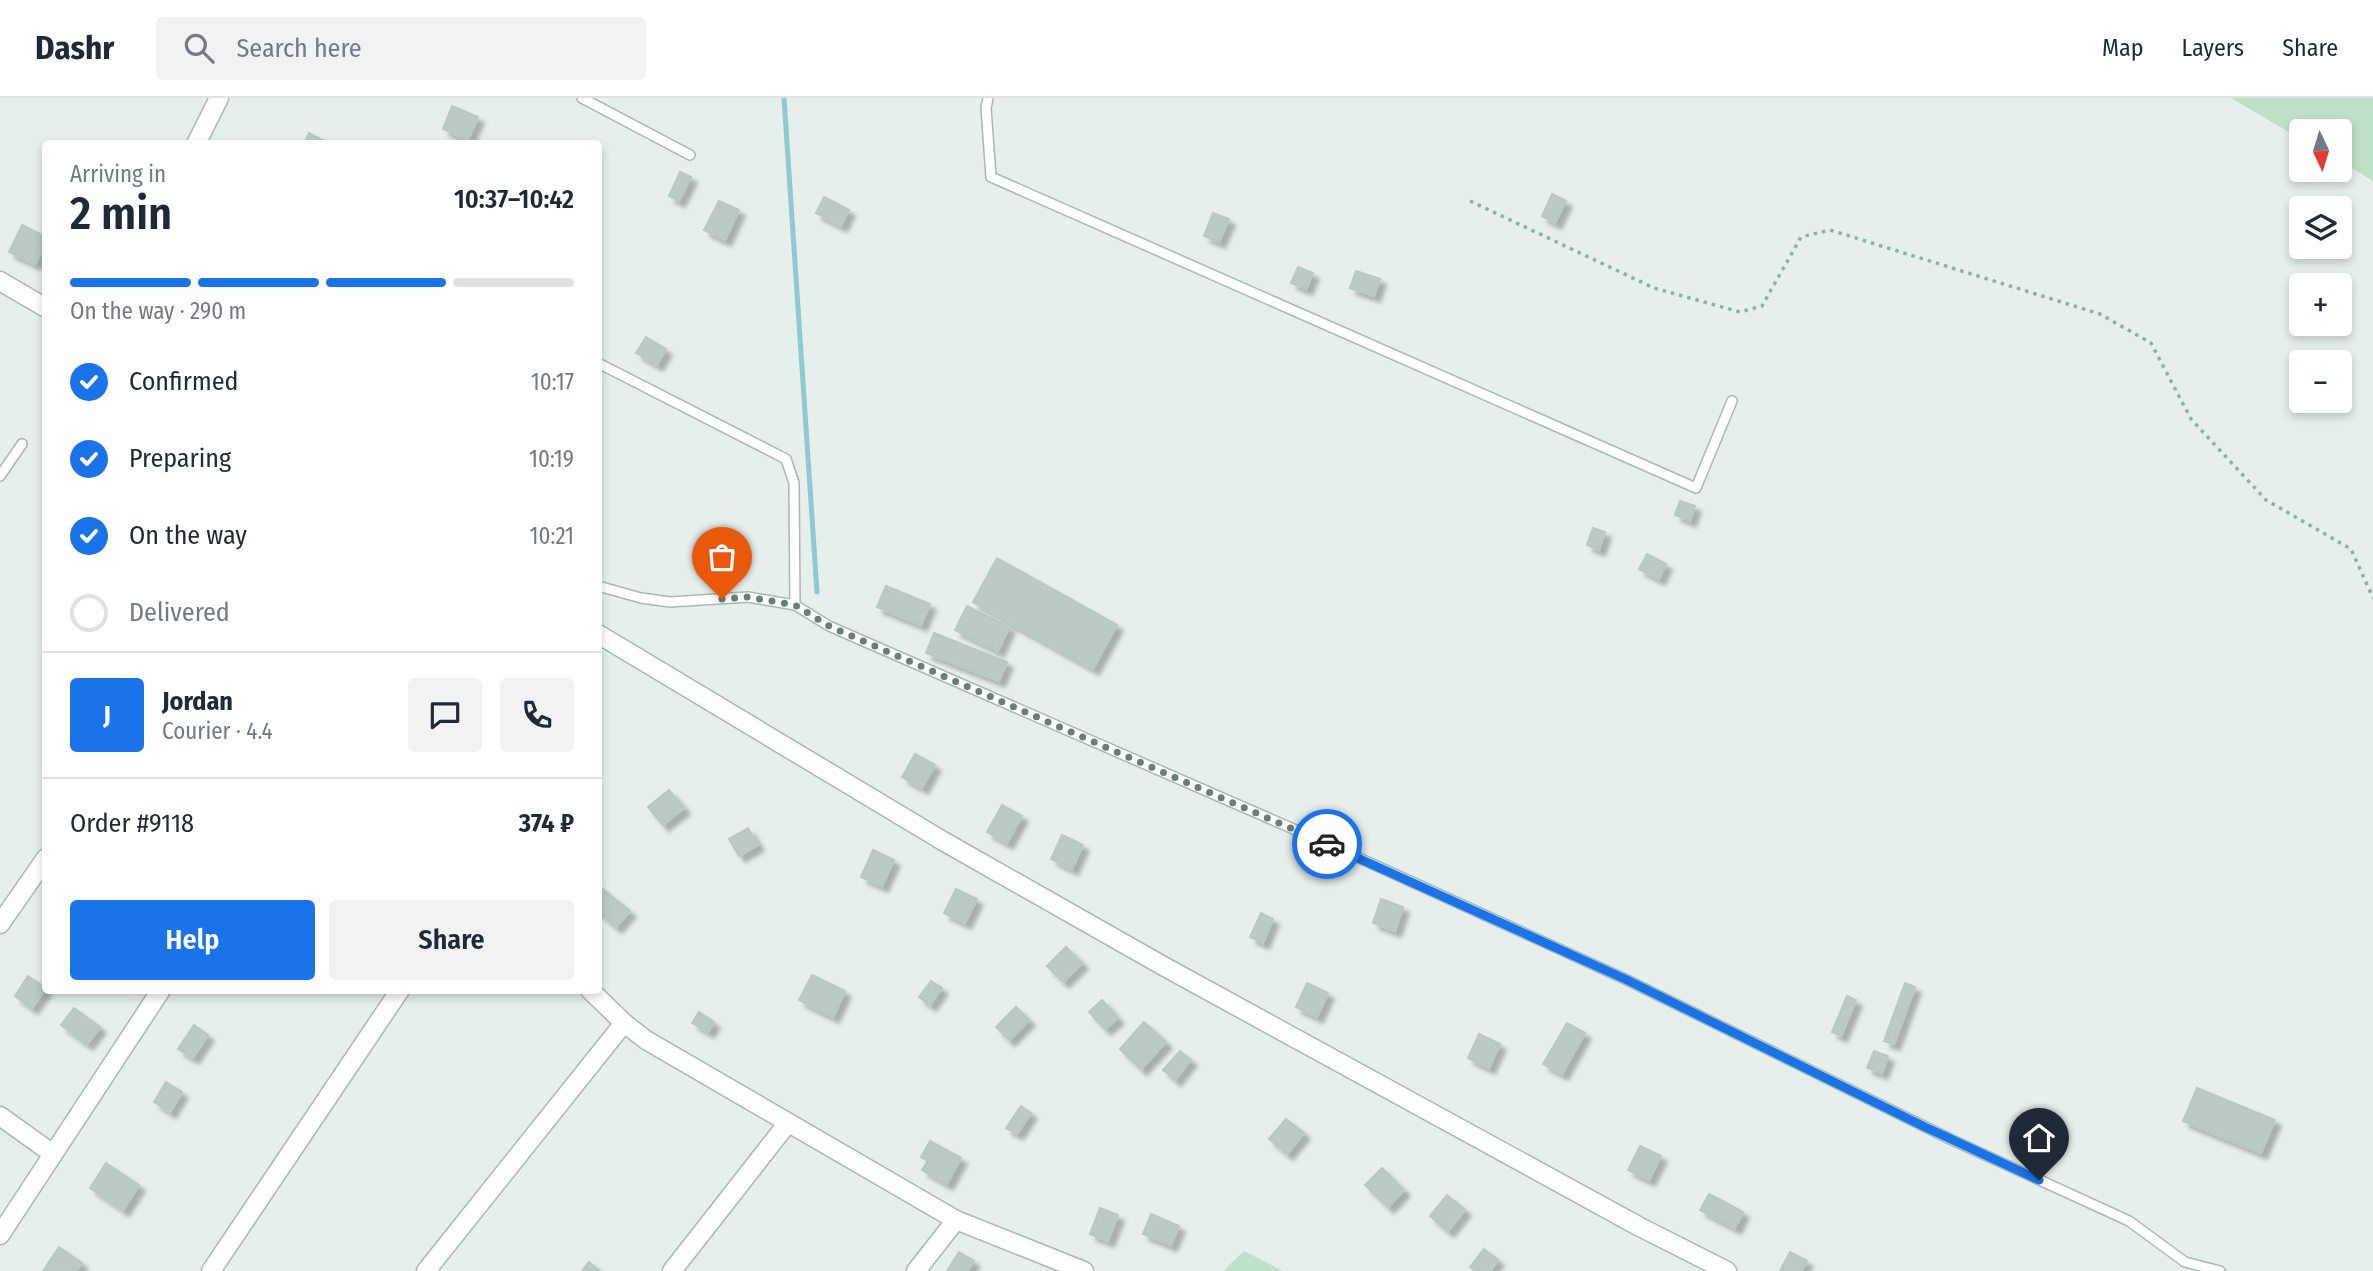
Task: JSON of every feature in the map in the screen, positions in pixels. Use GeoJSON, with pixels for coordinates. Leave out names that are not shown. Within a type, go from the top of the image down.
{"type":"FeatureCollection","features":[{"type":"Feature","properties":{"kind":"street"},"geometry":{"type":"LineString","coordinates":[[198,140],[219,98]]}},
{"type":"Feature","properties":{"kind":"street"},"geometry":{"type":"LineString","coordinates":[[0,281],[42,307]]}},
{"type":"Feature","properties":{"kind":"street"},"geometry":{"type":"LineString","coordinates":[[602,636],[931,834],[1095,927],[1593,1201],[1727,1271]]}},
{"type":"Feature","properties":{"kind":"street"},"geometry":{"type":"LineString","coordinates":[[0,924],[42,864]]}},
{"type":"Feature","properties":{"kind":"street"},"geometry":{"type":"LineString","coordinates":[[0,1235],[158,994]]}},
{"type":"Feature","properties":{"kind":"street"},"geometry":{"type":"LineString","coordinates":[[211,1271],[397,994]]}},
{"type":"Feature","properties":{"kind":"street"},"geometry":{"type":"LineString","coordinates":[[594,994],[646,1040],[956,1220],[1084,1271]]}},
{"type":"Feature","properties":{"kind":"street"},"geometry":{"type":"LineString","coordinates":[[426,1271],[624,1023]]}},
{"type":"Feature","properties":{"kind":"street"},"geometry":{"type":"LineString","coordinates":[[0,1116],[53,1154]]}},
{"type":"Feature","properties":{"kind":"street"},"geometry":{"type":"LineString","coordinates":[[672,1271],[787,1124]]}},
{"type":"Feature","properties":{"kind":"street"},"geometry":{"type":"LineString","coordinates":[[916,1271],[956,1220]]}},
{"type":"Feature","properties":{"kind":"lane"},"geometry":{"type":"LineString","coordinates":[[582,98],[691,155]]}},
{"type":"Feature","properties":{"kind":"lane"},"geometry":{"type":"LineString","coordinates":[[988,98],[986,108],[991,177],[1696,488],[1732,401]]}},
{"type":"Feature","properties":{"kind":"lane"},"geometry":{"type":"LineString","coordinates":[[602,365],[786,459],[794,483],[795,605]]}},
{"type":"Feature","properties":{"kind":"lane"},"geometry":{"type":"LineString","coordinates":[[0,476],[22,444]]}},
{"type":"Feature","properties":{"kind":"lane"},"geometry":{"type":"LineString","coordinates":[[602,587],[641,598],[670,602],[748,597],[795,605],[829,626],[1346,852],[1625,979],[1950,1139],[2129,1222],[2185,1262],[2220,1271]]}},
{"type":"Feature","properties":{"kind":"path"},"geometry":{"type":"LineString","coordinates":[[1470,201],[1654,288],[1740,312],[1762,306],[1801,237],[1830,230],[2100,314],[2151,343],[2191,419],[2266,500],[2351,550],[2373,598]]}},
{"type":"Feature","properties":{"kind":"green space"},"geometry":{"type":"Polygon","coordinates":[[[2231,98],[2373,98],[2373,181],[2352,168],[2352,119],[2289,119],[2289,132],[2231,98]]]}},
{"type":"Feature","properties":{"kind":"green space"},"geometry":{"type":"Polygon","coordinates":[[[1244,1251],[1283,1271],[1223,1271],[1244,1251]]]}},
{"type":"Feature","properties":{"kind":"building"},"geometry":{"type":"Polygon","coordinates":[[[452,106],[478,117],[468,140],[443,129],[452,106]]]}},
{"type":"Feature","properties":{"kind":"building"},"geometry":{"type":"Polygon","coordinates":[[[309,133],[322,140],[306,140],[309,133]]]}},
{"type":"Feature","properties":{"kind":"building"},"geometry":{"type":"Polygon","coordinates":[[[680,172],[691,177],[679,201],[669,196],[680,172]]]}},
{"type":"Feature","properties":{"kind":"building"},"geometry":{"type":"Polygon","coordinates":[[[1552,194],[1566,201],[1555,223],[1542,216],[1552,194]]]}},
{"type":"Feature","properties":{"kind":"building"},"geometry":{"type":"Polygon","coordinates":[[[824,197],[849,210],[841,226],[816,213],[824,197]]]}},
{"type":"Feature","properties":{"kind":"building"},"geometry":{"type":"Polygon","coordinates":[[[719,201],[739,210],[725,240],[704,230],[719,201]]]}},
{"type":"Feature","properties":{"kind":"building"},"geometry":{"type":"Polygon","coordinates":[[[1213,213],[1229,219],[1219,242],[1204,236],[1213,213]]]}},
{"type":"Feature","properties":{"kind":"building"},"geometry":{"type":"Polygon","coordinates":[[[22,225],[42,235],[42,251],[35,264],[9,252],[22,225]]]}},
{"type":"Feature","properties":{"kind":"building"},"geometry":{"type":"Polygon","coordinates":[[[1298,267],[1313,273],[1306,289],[1291,283],[1298,267]]]}},
{"type":"Feature","properties":{"kind":"building"},"geometry":{"type":"Polygon","coordinates":[[[1356,271],[1380,279],[1374,296],[1350,288],[1356,271]]]}},
{"type":"Feature","properties":{"kind":"building"},"geometry":{"type":"Polygon","coordinates":[[[646,337],[666,349],[657,365],[636,353],[646,337]]]}},
{"type":"Feature","properties":{"kind":"building"},"geometry":{"type":"Polygon","coordinates":[[[1680,501],[1695,506],[1690,521],[1675,515],[1680,501]]]}},
{"type":"Feature","properties":{"kind":"building"},"geometry":{"type":"Polygon","coordinates":[[[1593,528],[1605,532],[1599,550],[1587,545],[1593,528]]]}},
{"type":"Feature","properties":{"kind":"building"},"geometry":{"type":"Polygon","coordinates":[[[1647,554],[1666,564],[1659,579],[1639,569],[1647,554]]]}},
{"type":"Feature","properties":{"kind":"building"},"geometry":{"type":"Polygon","coordinates":[[[997,558],[1117,625],[1093,669],[973,602],[997,558]]]}},
{"type":"Feature","properties":{"kind":"building"},"geometry":{"type":"Polygon","coordinates":[[[886,586],[930,604],[921,625],[877,607],[886,586]]]}},
{"type":"Feature","properties":{"kind":"building"},"geometry":{"type":"Polygon","coordinates":[[[967,606],[1009,627],[998,651],[955,630],[967,606]]]}},
{"type":"Feature","properties":{"kind":"building"},"geometry":{"type":"Polygon","coordinates":[[[934,633],[1007,662],[999,681],[926,653],[934,633]]]}},
{"type":"Feature","properties":{"kind":"building"},"geometry":{"type":"Polygon","coordinates":[[[915,754],[935,765],[922,788],[902,777],[915,754]]]}},
{"type":"Feature","properties":{"kind":"building"},"geometry":{"type":"Polygon","coordinates":[[[669,790],[684,808],[663,825],[648,807],[669,790]]]}},
{"type":"Feature","properties":{"kind":"building"},"geometry":{"type":"Polygon","coordinates":[[[1002,805],[1022,816],[1007,843],[987,832],[1002,805]]]}},
{"type":"Feature","properties":{"kind":"building"},"geometry":{"type":"Polygon","coordinates":[[[748,828],[758,845],[739,856],[729,839],[748,828]]]}},
{"type":"Feature","properties":{"kind":"building"},"geometry":{"type":"Polygon","coordinates":[[[1062,835],[1083,845],[1072,869],[1051,859],[1062,835]]]}},
{"type":"Feature","properties":{"kind":"building"},"geometry":{"type":"Polygon","coordinates":[[[873,850],[894,860],[882,886],[861,877],[873,850]]]}},
{"type":"Feature","properties":{"kind":"building"},"geometry":{"type":"Polygon","coordinates":[[[602,888],[630,911],[616,927],[602,915],[602,888]]]}},
{"type":"Feature","properties":{"kind":"building"},"geometry":{"type":"Polygon","coordinates":[[[956,889],[977,899],[965,923],[944,913],[956,889]]]}},
{"type":"Feature","properties":{"kind":"building"},"geometry":{"type":"Polygon","coordinates":[[[1381,899],[1403,907],[1395,931],[1373,923],[1381,899]]]}},
{"type":"Feature","properties":{"kind":"building"},"geometry":{"type":"Polygon","coordinates":[[[1261,913],[1273,919],[1263,943],[1250,937],[1261,913]]]}},
{"type":"Feature","properties":{"kind":"building"},"geometry":{"type":"Polygon","coordinates":[[[1066,947],[1082,963],[1063,982],[1047,966],[1066,947]]]}},
{"type":"Feature","properties":{"kind":"building"},"geometry":{"type":"Polygon","coordinates":[[[812,975],[845,991],[833,1017],[799,1000],[812,975]]]}},
{"type":"Feature","properties":{"kind":"building"},"geometry":{"type":"Polygon","coordinates":[[[28,976],[42,985],[42,994],[32,1008],[15,996],[28,976]]]}},
{"type":"Feature","properties":{"kind":"building"},"geometry":{"type":"Polygon","coordinates":[[[931,981],[942,988],[930,1005],[919,997],[931,981]]]}},
{"type":"Feature","properties":{"kind":"building"},"geometry":{"type":"Polygon","coordinates":[[[1307,983],[1328,993],[1317,1017],[1296,1007],[1307,983]]]}},
{"type":"Feature","properties":{"kind":"building"},"geometry":{"type":"Polygon","coordinates":[[[1905,983],[1915,987],[1894,1044],[1884,1041],[1905,983]]]}},
{"type":"Feature","properties":{"kind":"building"},"geometry":{"type":"Polygon","coordinates":[[[1847,996],[1856,1000],[1841,1036],[1832,1032],[1847,996]]]}},
{"type":"Feature","properties":{"kind":"building"},"geometry":{"type":"Polygon","coordinates":[[[1102,1000],[1118,1018],[1105,1029],[1089,1012],[1102,1000]]]}},
{"type":"Feature","properties":{"kind":"building"},"geometry":{"type":"Polygon","coordinates":[[[1016,1007],[1029,1020],[1009,1040],[996,1027],[1016,1007]]]}},
{"type":"Feature","properties":{"kind":"building"},"geometry":{"type":"Polygon","coordinates":[[[74,1008],[100,1027],[87,1044],[61,1025],[74,1008]]]}},
{"type":"Feature","properties":{"kind":"building"},"geometry":{"type":"Polygon","coordinates":[[[699,1012],[714,1022],[708,1032],[692,1023],[699,1012]]]}},
{"type":"Feature","properties":{"kind":"building"},"geometry":{"type":"Polygon","coordinates":[[[1144,1022],[1166,1042],[1141,1069],[1120,1049],[1144,1022]]]}},
{"type":"Feature","properties":{"kind":"building"},"geometry":{"type":"Polygon","coordinates":[[[1567,1023],[1585,1033],[1562,1074],[1543,1064],[1567,1023]]]}},
{"type":"Feature","properties":{"kind":"building"},"geometry":{"type":"Polygon","coordinates":[[[194,1025],[208,1035],[193,1058],[178,1049],[194,1025]]]}},
{"type":"Feature","properties":{"kind":"building"},"geometry":{"type":"Polygon","coordinates":[[[1479,1034],[1500,1044],[1489,1068],[1468,1058],[1479,1034]]]}},
{"type":"Feature","properties":{"kind":"building"},"geometry":{"type":"Polygon","coordinates":[[[1180,1051],[1191,1060],[1175,1080],[1163,1070],[1180,1051]]]}},
{"type":"Feature","properties":{"kind":"building"},"geometry":{"type":"Polygon","coordinates":[[[1874,1051],[1888,1056],[1882,1073],[1867,1068],[1874,1051]]]}},
{"type":"Feature","properties":{"kind":"building"},"geometry":{"type":"Polygon","coordinates":[[[166,1082],[182,1092],[170,1112],[154,1102],[166,1082]]]}},
{"type":"Feature","properties":{"kind":"building"},"geometry":{"type":"Polygon","coordinates":[[[2197,1088],[2275,1120],[2261,1153],[2183,1121],[2197,1088]]]}},
{"type":"Feature","properties":{"kind":"building"},"geometry":{"type":"Polygon","coordinates":[[[1021,1106],[1031,1113],[1017,1134],[1006,1128],[1021,1106]]]}},
{"type":"Feature","properties":{"kind":"building"},"geometry":{"type":"Polygon","coordinates":[[[1286,1119],[1304,1133],[1287,1154],[1269,1139],[1286,1119]]]}},
{"type":"Feature","properties":{"kind":"building"},"geometry":{"type":"Polygon","coordinates":[[[930,1141],[961,1158],[947,1184],[922,1170],[928,1161],[921,1157],[930,1141]]]}},
{"type":"Feature","properties":{"kind":"building"},"geometry":{"type":"Polygon","coordinates":[[[1640,1146],[1661,1156],[1649,1180],[1628,1170],[1640,1146]]]}},
{"type":"Feature","properties":{"kind":"building"},"geometry":{"type":"Polygon","coordinates":[[[106,1163],[139,1185],[123,1210],[90,1188],[106,1163]]]}},
{"type":"Feature","properties":{"kind":"building"},"geometry":{"type":"Polygon","coordinates":[[[1382,1168],[1404,1190],[1388,1207],[1365,1185],[1382,1168]]]}},
{"type":"Feature","properties":{"kind":"building"},"geometry":{"type":"Polygon","coordinates":[[[1709,1194],[1743,1212],[1735,1228],[1700,1210],[1709,1194]]]}},
{"type":"Feature","properties":{"kind":"building"},"geometry":{"type":"Polygon","coordinates":[[[1447,1195],[1465,1210],[1448,1231],[1430,1216],[1447,1195]]]}},
{"type":"Feature","properties":{"kind":"building"},"geometry":{"type":"Polygon","coordinates":[[[1100,1208],[1118,1215],[1108,1241],[1090,1234],[1100,1208]]]}},
{"type":"Feature","properties":{"kind":"building"},"geometry":{"type":"Polygon","coordinates":[[[1151,1214],[1179,1226],[1171,1245],[1143,1234],[1151,1214]]]}},
{"type":"Feature","properties":{"kind":"building"},"geometry":{"type":"Polygon","coordinates":[[[59,1247],[82,1263],[76,1271],[43,1271],[59,1247]]]}},
{"type":"Feature","properties":{"kind":"building"},"geometry":{"type":"Polygon","coordinates":[[[1484,1249],[1498,1260],[1490,1271],[1475,1271],[1470,1267],[1484,1249]]]}},
{"type":"Feature","properties":{"kind":"building"},"geometry":{"type":"Polygon","coordinates":[[[959,1252],[974,1261],[967,1271],[947,1271],[959,1252]]]}},
{"type":"Feature","properties":{"kind":"building"},"geometry":{"type":"Polygon","coordinates":[[[1790,1252],[1807,1261],[1801,1271],[1780,1271],[1790,1252]]]}},
{"type":"Feature","properties":{"kind":"building"},"geometry":{"type":"Polygon","coordinates":[[[589,1262],[600,1271],[582,1271],[589,1262]]]}},
{"type":"Feature","properties":{"kind":"waterway"},"geometry":{"type":"LineString","coordinates":[[784,98],[817,592]]}},
{"type":"Feature","properties":{"kind":"way so far"},"geometry":{"type":"LineString","coordinates":[[722,599],[748,597],[795,605],[829,626],[1327,844]]}},
{"type":"Feature","properties":{"kind":"route"},"geometry":{"type":"LineString","coordinates":[[1327,844],[1625,979],[1925,1127],[2039,1180]]}}]}
